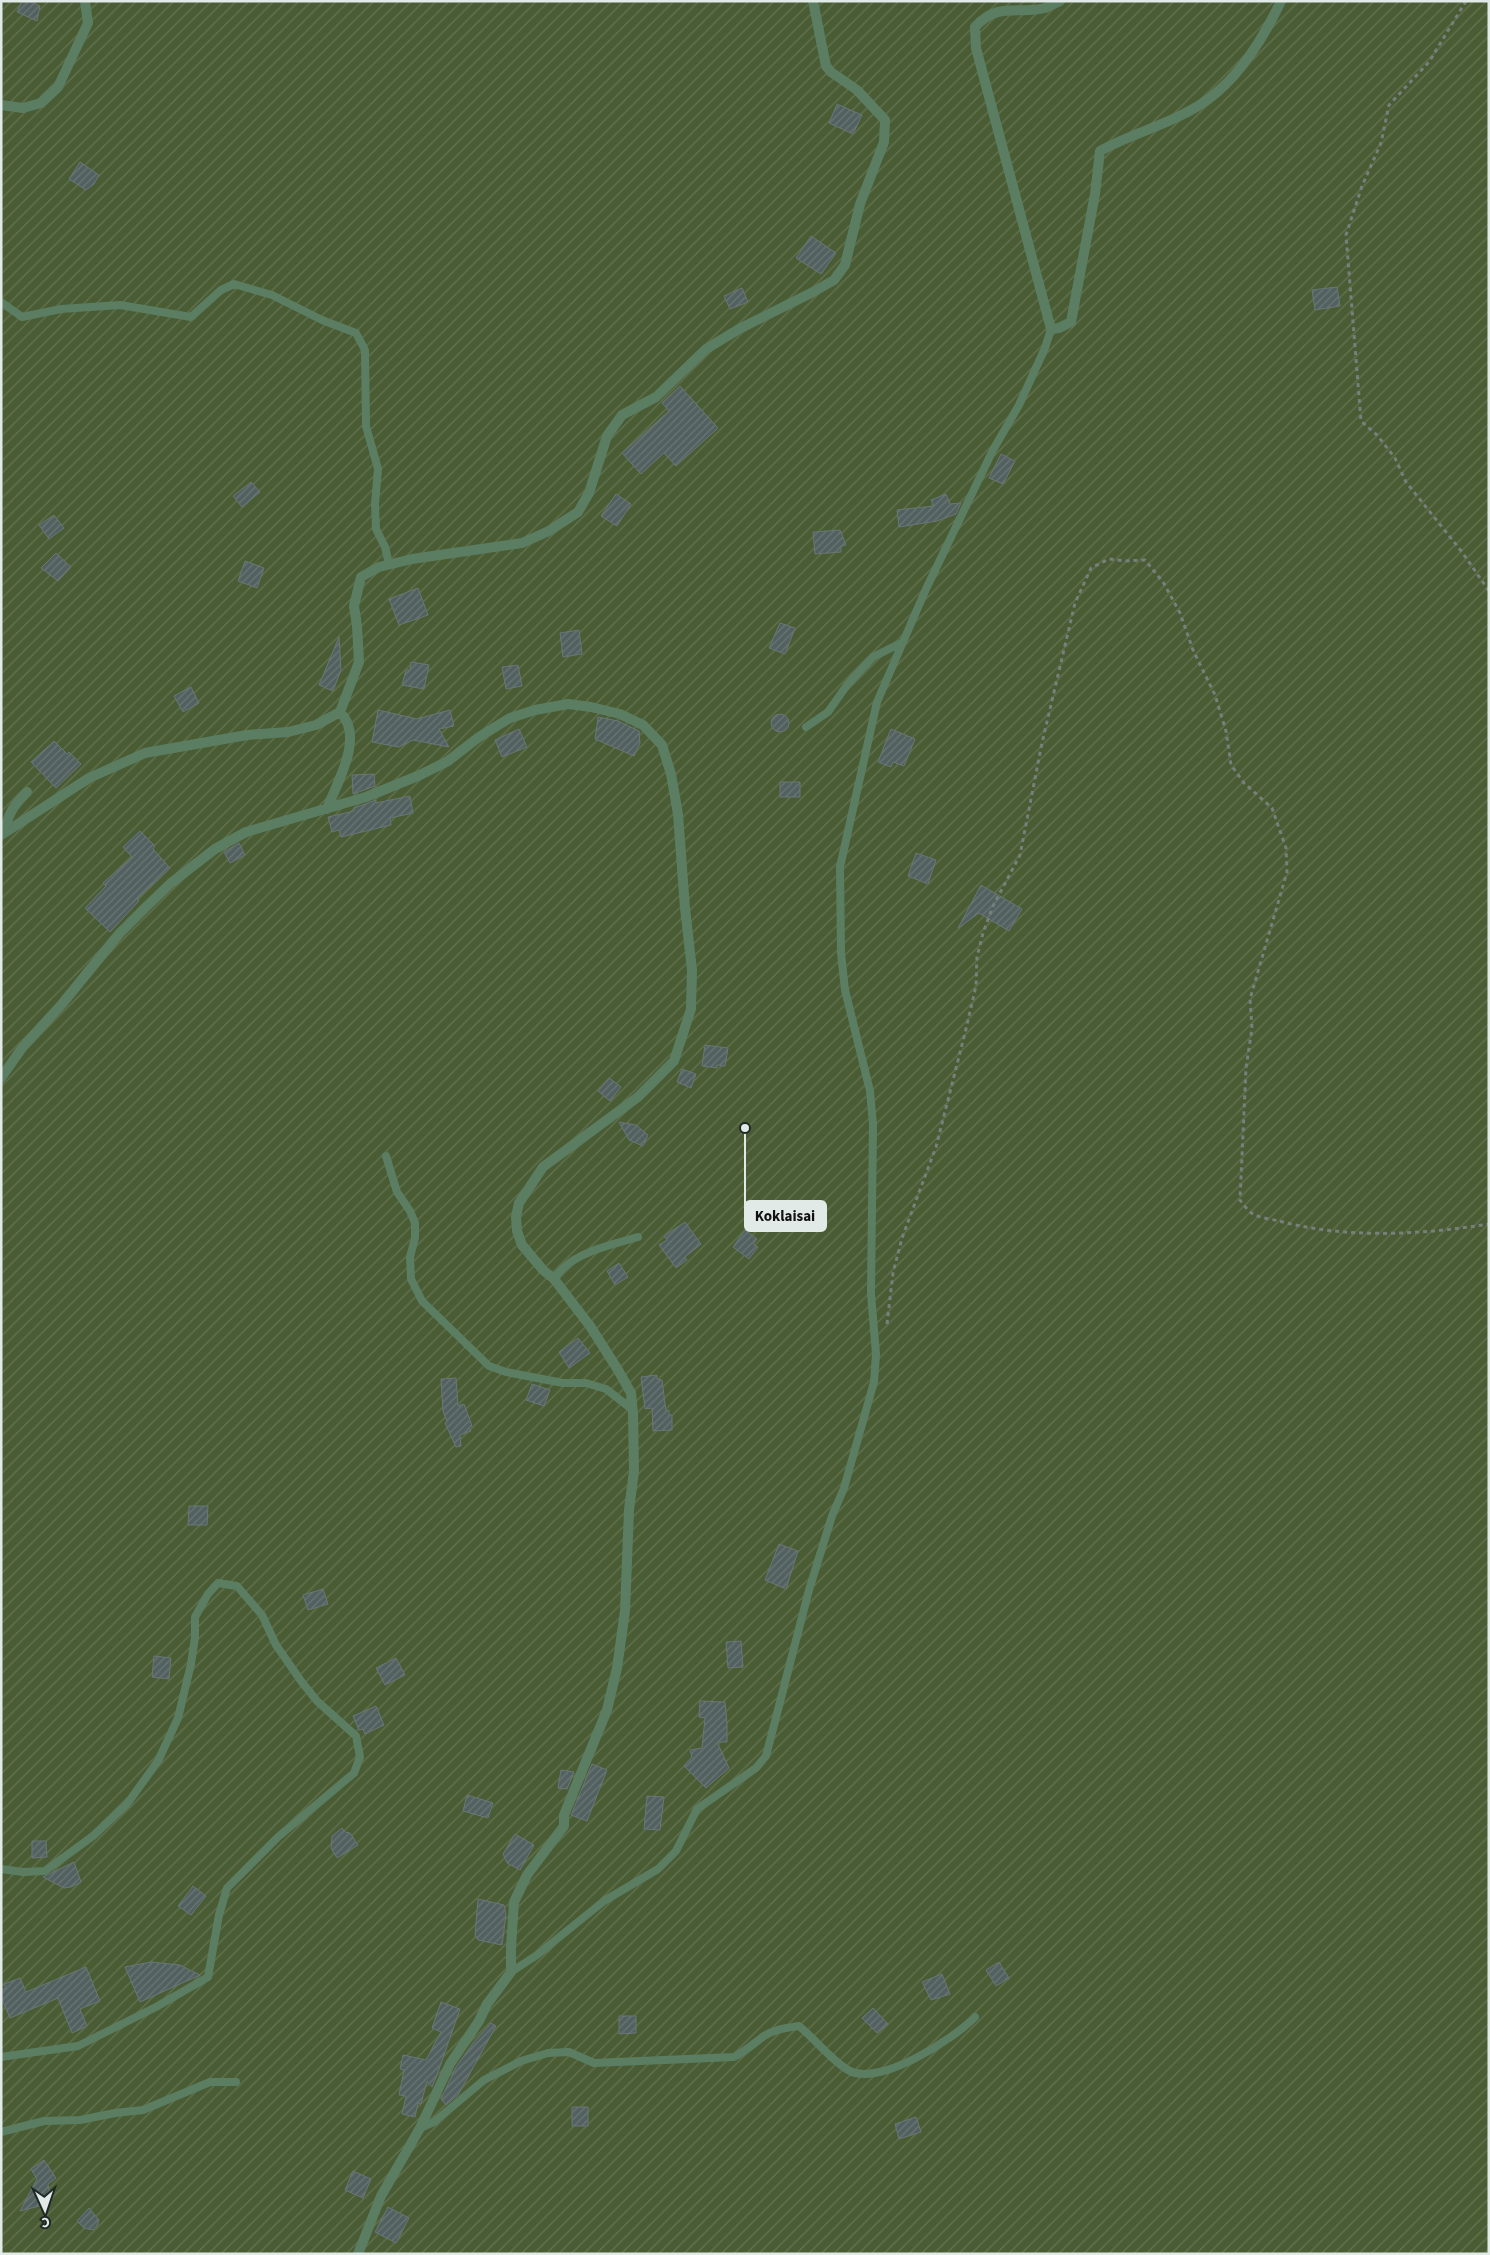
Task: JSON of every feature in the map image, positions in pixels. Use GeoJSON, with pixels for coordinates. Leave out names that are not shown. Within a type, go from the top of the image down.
{"type":"FeatureCollection","features":[{"type":"Feature","properties":{"kind":"street"},"geometry":{"type":"LineString","coordinates":[[1,106],[23,108],[40,103],[58,87],[88,23],[85,1]]}},
{"type":"Feature","properties":{"kind":"street"},"geometry":{"type":"LineString","coordinates":[[3,833],[89,778],[145,753],[247,735],[288,732],[316,725],[340,712],[359,662],[358,626],[354,606],[361,577],[389,564],[522,543],[549,531],[578,512],[589,493],[607,436],[622,416],[656,397],[706,349],[739,329],[834,280],[845,265],[860,204],[884,142],[886,120],[857,90],[831,72],[826,66],[813,1]]}},
{"type":"Feature","properties":{"kind":"street"},"geometry":{"type":"LineString","coordinates":[[1060,1],[1045,8],[1001,11],[985,17],[975,27],[976,48],[1051,329],[1071,322],[1096,194],[1100,151],[1198,106],[1216,93],[1255,48],[1281,1]]}},
{"type":"Feature","properties":{"kind":"street"},"geometry":{"type":"LineString","coordinates":[[1,1078],[22,1048],[62,1004],[119,934],[171,883],[215,849],[246,832],[366,797],[420,776],[448,761],[479,737],[510,718],[535,710],[568,704],[620,714],[643,725],[662,745],[671,774],[678,814],[692,970],[691,1009],[674,1061],[638,1097],[543,1167],[519,1203],[516,1217],[517,1231],[522,1245],[542,1270],[554,1279],[590,1326],[631,1393],[634,1471],[629,1510],[625,1611],[617,1668],[607,1710],[564,1815],[564,1826],[528,1875],[514,1902],[511,1972],[487,2004],[479,2021],[450,2064],[420,2128],[381,2196],[358,2254]]}},
{"type":"Feature","properties":{"kind":"street"},"geometry":{"type":"LineString","coordinates":[[327,809],[349,752],[352,732],[348,720],[340,712]]}},
{"type":"Feature","properties":{"kind":"street"},"geometry":{"type":"LineString","coordinates":[[3,833],[7,818],[27,792]]}},
{"type":"Feature","properties":{"kind":"lane"},"geometry":{"type":"LineString","coordinates":[[1,302],[22,317],[61,309],[120,305],[191,316],[221,290],[234,284],[272,294],[322,320],[356,333],[365,350],[366,426],[378,469],[375,504],[376,529],[385,547],[389,564]]}},
{"type":"Feature","properties":{"kind":"lane"},"geometry":{"type":"LineString","coordinates":[[511,1972],[537,1955],[604,1901],[658,1869],[676,1851],[697,1809],[756,1768],[766,1756],[809,1590],[832,1516],[844,1488],[874,1382],[876,1354],[871,1294],[873,1124],[870,1091],[845,990],[840,867],[877,702],[926,588],[993,450],[1019,405],[1045,348],[1051,329]]}},
{"type":"Feature","properties":{"kind":"lane"},"geometry":{"type":"LineString","coordinates":[[806,727],[828,712],[847,685],[873,657],[903,642]]}},
{"type":"Feature","properties":{"kind":"lane"},"geometry":{"type":"LineString","coordinates":[[386,1156],[397,1192],[410,1211],[415,1223],[415,1238],[410,1257],[411,1279],[422,1301],[489,1366],[506,1372],[563,1383],[586,1384],[606,1390],[633,1410]]}},
{"type":"Feature","properties":{"kind":"lane"},"geometry":{"type":"LineString","coordinates":[[554,1279],[561,1269],[575,1258],[638,1238]]}},
{"type":"Feature","properties":{"kind":"lane"},"geometry":{"type":"LineString","coordinates":[[1,1869],[23,1872],[45,1870],[93,1836],[127,1804],[158,1761],[178,1718],[191,1664],[195,1636],[195,1617],[208,1594],[218,1583],[237,1586],[262,1615],[276,1644],[301,1681],[317,1701],[356,1736],[360,1757],[354,1773],[278,1837],[227,1888],[219,1915],[208,1977],[156,2007],[78,2046],[1,2057]]}},
{"type":"Feature","properties":{"kind":"lane"},"geometry":{"type":"LineString","coordinates":[[420,2128],[434,2122],[484,2080],[521,2061],[548,2052],[569,2052],[594,2063],[734,2058],[749,2050],[764,2035],[782,2028],[799,2026],[850,2071],[869,2075],[901,2064],[927,2052],[962,2030],[975,2017]]}},
{"type":"Feature","properties":{"kind":"lane"},"geometry":{"type":"LineString","coordinates":[[1,2132],[44,2121],[80,2120],[143,2110],[210,2082],[236,2082]]}},
{"type":"Feature","properties":{"kind":"path"},"geometry":{"type":"LineString","coordinates":[[1466,1],[1429,62],[1389,105],[1381,143],[1362,186],[1346,235],[1361,421],[1377,435],[1396,458],[1406,482],[1462,552],[1489,591]]}},
{"type":"Feature","properties":{"kind":"path"},"geometry":{"type":"LineString","coordinates":[[887,1327],[898,1256],[913,1207],[936,1147],[976,986],[977,957],[983,933],[993,906],[1020,855],[1067,630],[1075,603],[1091,568],[1109,559],[1125,561],[1146,560],[1163,582],[1180,613],[1193,650],[1215,696],[1226,731],[1232,765],[1244,783],[1272,808],[1286,848],[1286,872],[1250,999],[1252,1028],[1246,1068],[1240,1200],[1252,1214],[1293,1225],[1351,1232],[1396,1233],[1454,1230],[1489,1224]]}},
{"type":"Feature","properties":{"kind":"green space"},"geometry":{"type":"Polygon","coordinates":[[[1,1],[1489,1],[1489,2254],[1,2254],[1,1]]]}},
{"type":"Feature","properties":{"kind":"building"},"geometry":{"type":"Polygon","coordinates":[[[22,1],[29,1],[40,6],[37,21],[17,12],[22,1]]]}},
{"type":"Feature","properties":{"kind":"building"},"geometry":{"type":"Polygon","coordinates":[[[837,104],[862,115],[853,134],[829,123],[837,104]]]}},
{"type":"Feature","properties":{"kind":"building"},"geometry":{"type":"Polygon","coordinates":[[[80,162],[99,175],[94,184],[86,190],[69,179],[80,162]]]}},
{"type":"Feature","properties":{"kind":"building"},"geometry":{"type":"Polygon","coordinates":[[[811,236],[836,253],[821,274],[796,258],[811,236]]]}},
{"type":"Feature","properties":{"kind":"building"},"geometry":{"type":"Polygon","coordinates":[[[1337,287],[1340,306],[1315,310],[1312,290],[1337,287]]]}},
{"type":"Feature","properties":{"kind":"building"},"geometry":{"type":"Polygon","coordinates":[[[742,288],[748,302],[730,309],[724,296],[742,288]]]}},
{"type":"Feature","properties":{"kind":"building"},"geometry":{"type":"Polygon","coordinates":[[[680,386],[718,428],[676,466],[664,453],[641,474],[622,453],[669,411],[662,403],[680,386]]]}},
{"type":"Feature","properties":{"kind":"building"},"geometry":{"type":"Polygon","coordinates":[[[1001,454],[1015,461],[1003,484],[989,478],[1001,454]]]}},
{"type":"Feature","properties":{"kind":"building"},"geometry":{"type":"Polygon","coordinates":[[[251,482],[260,492],[242,507],[233,496],[251,482]]]}},
{"type":"Feature","properties":{"kind":"building"},"geometry":{"type":"Polygon","coordinates":[[[616,494],[631,504],[617,526],[601,516],[616,494]]]}},
{"type":"Feature","properties":{"kind":"building"},"geometry":{"type":"Polygon","coordinates":[[[946,494],[950,504],[961,503],[956,514],[937,521],[899,527],[897,510],[934,506],[931,500],[946,494]]]}},
{"type":"Feature","properties":{"kind":"building"},"geometry":{"type":"Polygon","coordinates":[[[54,515],[64,528],[49,539],[39,525],[54,515]]]}},
{"type":"Feature","properties":{"kind":"building"},"geometry":{"type":"Polygon","coordinates":[[[840,530],[846,545],[841,546],[841,552],[815,554],[813,532],[840,530]]]}},
{"type":"Feature","properties":{"kind":"building"},"geometry":{"type":"Polygon","coordinates":[[[56,553],[71,567],[58,581],[41,568],[56,553]]]}},
{"type":"Feature","properties":{"kind":"building"},"geometry":{"type":"Polygon","coordinates":[[[245,561],[264,568],[257,588],[238,581],[245,561]]]}},
{"type":"Feature","properties":{"kind":"building"},"geometry":{"type":"Polygon","coordinates":[[[418,588],[428,615],[399,625],[389,599],[418,588]]]}},
{"type":"Feature","properties":{"kind":"building"},"geometry":{"type":"Polygon","coordinates":[[[780,623],[795,628],[785,654],[769,648],[780,623]]]}},
{"type":"Feature","properties":{"kind":"building"},"geometry":{"type":"Polygon","coordinates":[[[579,630],[582,654],[563,657],[560,633],[579,630]]]}},
{"type":"Feature","properties":{"kind":"building"},"geometry":{"type":"Polygon","coordinates":[[[339,637],[341,670],[333,691],[319,685],[339,637]]]}},
{"type":"Feature","properties":{"kind":"building"},"geometry":{"type":"Polygon","coordinates":[[[411,662],[429,665],[424,689],[402,685],[406,670],[410,670],[411,662]]]}},
{"type":"Feature","properties":{"kind":"building"},"geometry":{"type":"Polygon","coordinates":[[[518,665],[522,686],[506,689],[502,667],[518,665]]]}},
{"type":"Feature","properties":{"kind":"building"},"geometry":{"type":"Polygon","coordinates":[[[191,687],[199,703],[183,712],[174,696],[191,687]]]}},
{"type":"Feature","properties":{"kind":"building"},"geometry":{"type":"Polygon","coordinates":[[[378,710],[417,719],[450,710],[454,726],[439,729],[449,747],[413,740],[399,747],[372,742],[378,710]]]}},
{"type":"Feature","properties":{"kind":"building"},"geometry":{"type":"Polygon","coordinates":[[[780,714],[786,717],[789,723],[786,729],[780,732],[774,729],[771,723],[774,717],[780,714]]]}},
{"type":"Feature","properties":{"kind":"building"},"geometry":{"type":"Polygon","coordinates":[[[598,717],[618,721],[639,731],[640,743],[634,756],[595,739],[598,717]]]}},
{"type":"Feature","properties":{"kind":"building"},"geometry":{"type":"Polygon","coordinates":[[[519,729],[527,747],[502,757],[495,740],[519,729]]]}},
{"type":"Feature","properties":{"kind":"building"},"geometry":{"type":"Polygon","coordinates":[[[891,729],[915,739],[904,766],[893,762],[891,767],[878,762],[891,729]]]}},
{"type":"Feature","properties":{"kind":"building"},"geometry":{"type":"Polygon","coordinates":[[[54,741],[81,764],[56,788],[31,762],[54,741]]]}},
{"type":"Feature","properties":{"kind":"building"},"geometry":{"type":"Polygon","coordinates":[[[374,774],[375,786],[353,794],[352,775],[374,774]]]}},
{"type":"Feature","properties":{"kind":"building"},"geometry":{"type":"Polygon","coordinates":[[[780,782],[800,782],[800,797],[780,797],[780,782]]]}},
{"type":"Feature","properties":{"kind":"building"},"geometry":{"type":"Polygon","coordinates":[[[410,796],[413,813],[390,818],[391,825],[341,837],[339,830],[332,832],[328,817],[354,811],[354,808],[376,800],[376,803],[410,796]]]}},
{"type":"Feature","properties":{"kind":"building"},"geometry":{"type":"Polygon","coordinates":[[[140,831],[155,846],[153,849],[170,868],[137,899],[139,901],[110,932],[85,908],[106,886],[103,883],[132,857],[123,847],[140,831]]]}},
{"type":"Feature","properties":{"kind":"building"},"geometry":{"type":"Polygon","coordinates":[[[239,843],[245,855],[230,863],[224,852],[239,843]]]}},
{"type":"Feature","properties":{"kind":"building"},"geometry":{"type":"Polygon","coordinates":[[[916,853],[936,860],[928,884],[908,876],[916,853]]]}},
{"type":"Feature","properties":{"kind":"building"},"geometry":{"type":"Polygon","coordinates":[[[981,885],[1022,909],[1009,931],[979,913],[958,928],[981,885]]]}},
{"type":"Feature","properties":{"kind":"building"},"geometry":{"type":"Polygon","coordinates":[[[705,1045],[728,1048],[725,1066],[717,1065],[717,1068],[702,1066],[705,1045]]]}},
{"type":"Feature","properties":{"kind":"building"},"geometry":{"type":"Polygon","coordinates":[[[682,1069],[696,1074],[691,1088],[677,1082],[682,1069]]]}},
{"type":"Feature","properties":{"kind":"building"},"geometry":{"type":"Polygon","coordinates":[[[609,1078],[621,1087],[610,1101],[598,1091],[609,1078]]]}},
{"type":"Feature","properties":{"kind":"building"},"geometry":{"type":"Polygon","coordinates":[[[619,1122],[636,1125],[648,1135],[643,1146],[629,1140],[619,1122]]]}},
{"type":"Feature","properties":{"kind":"building"},"geometry":{"type":"Polygon","coordinates":[[[685,1222],[701,1244],[685,1257],[687,1260],[676,1268],[659,1245],[667,1240],[664,1236],[685,1222]]]}},
{"type":"Feature","properties":{"kind":"building"},"geometry":{"type":"Polygon","coordinates":[[[745,1230],[757,1239],[753,1244],[758,1247],[749,1259],[733,1247],[745,1230]]]}},
{"type":"Feature","properties":{"kind":"building"},"geometry":{"type":"Polygon","coordinates":[[[619,1263],[628,1277],[615,1285],[607,1271],[619,1263]]]}},
{"type":"Feature","properties":{"kind":"building"},"geometry":{"type":"Polygon","coordinates":[[[578,1338],[590,1353],[569,1368],[559,1352],[578,1338]]]}},
{"type":"Feature","properties":{"kind":"building"},"geometry":{"type":"Polygon","coordinates":[[[657,1375],[657,1379],[662,1380],[666,1411],[669,1410],[669,1415],[672,1415],[672,1430],[653,1431],[652,1408],[645,1409],[641,1377],[657,1375]]]}},
{"type":"Feature","properties":{"kind":"building"},"geometry":{"type":"Polygon","coordinates":[[[456,1378],[458,1406],[464,1404],[472,1426],[469,1427],[471,1431],[460,1435],[461,1446],[456,1447],[445,1423],[447,1422],[443,1411],[441,1379],[456,1378]]]}},
{"type":"Feature","properties":{"kind":"building"},"geometry":{"type":"Polygon","coordinates":[[[532,1384],[550,1390],[544,1406],[526,1400],[532,1384]]]}},
{"type":"Feature","properties":{"kind":"building"},"geometry":{"type":"Polygon","coordinates":[[[189,1506],[208,1506],[207,1525],[188,1525],[189,1506]]]}},
{"type":"Feature","properties":{"kind":"building"},"geometry":{"type":"Polygon","coordinates":[[[779,1544],[798,1551],[786,1589],[765,1580],[779,1544]]]}},
{"type":"Feature","properties":{"kind":"building"},"geometry":{"type":"Polygon","coordinates":[[[323,1589],[328,1604],[308,1610],[303,1595],[323,1589]]]}},
{"type":"Feature","properties":{"kind":"building"},"geometry":{"type":"Polygon","coordinates":[[[741,1641],[743,1667],[728,1668],[726,1642],[741,1641]]]}},
{"type":"Feature","properties":{"kind":"building"},"geometry":{"type":"Polygon","coordinates":[[[154,1656],[171,1658],[169,1679],[152,1677],[154,1656]]]}},
{"type":"Feature","properties":{"kind":"building"},"geometry":{"type":"Polygon","coordinates":[[[396,1658],[405,1675],[385,1685],[376,1668],[396,1658]]]}},
{"type":"Feature","properties":{"kind":"building"},"geometry":{"type":"Polygon","coordinates":[[[700,1701],[725,1702],[727,1723],[727,1742],[717,1742],[729,1768],[706,1788],[684,1766],[692,1757],[690,1750],[702,1748],[705,1718],[699,1717],[700,1701]]]}},
{"type":"Feature","properties":{"kind":"building"},"geometry":{"type":"Polygon","coordinates":[[[376,1706],[384,1725],[365,1734],[363,1729],[359,1730],[353,1716],[376,1706]]]}},
{"type":"Feature","properties":{"kind":"building"},"geometry":{"type":"Polygon","coordinates":[[[592,1764],[607,1770],[587,1821],[571,1815],[592,1764]]]}},
{"type":"Feature","properties":{"kind":"building"},"geometry":{"type":"Polygon","coordinates":[[[561,1770],[574,1772],[567,1789],[558,1788],[561,1770]]]}},
{"type":"Feature","properties":{"kind":"building"},"geometry":{"type":"Polygon","coordinates":[[[467,1795],[493,1803],[488,1818],[463,1811],[467,1795]]]}},
{"type":"Feature","properties":{"kind":"building"},"geometry":{"type":"Polygon","coordinates":[[[647,1796],[664,1797],[660,1830],[644,1829],[647,1796]]]}},
{"type":"Feature","properties":{"kind":"building"},"geometry":{"type":"Polygon","coordinates":[[[342,1828],[345,1832],[350,1833],[358,1845],[337,1858],[331,1848],[332,1836],[342,1828]]]}},
{"type":"Feature","properties":{"kind":"building"},"geometry":{"type":"Polygon","coordinates":[[[515,1834],[534,1845],[520,1870],[507,1863],[503,1854],[515,1834]]]}},
{"type":"Feature","properties":{"kind":"building"},"geometry":{"type":"Polygon","coordinates":[[[32,1841],[46,1841],[47,1857],[32,1858],[32,1841]]]}},
{"type":"Feature","properties":{"kind":"building"},"geometry":{"type":"Polygon","coordinates":[[[74,1862],[81,1882],[71,1887],[64,1888],[43,1877],[74,1862]]]}},
{"type":"Feature","properties":{"kind":"building"},"geometry":{"type":"Polygon","coordinates":[[[193,1886],[206,1896],[191,1915],[178,1906],[193,1886]]]}},
{"type":"Feature","properties":{"kind":"building"},"geometry":{"type":"Polygon","coordinates":[[[478,1899],[504,1905],[506,1915],[502,1945],[478,1940],[475,1935],[478,1899]]]}},
{"type":"Feature","properties":{"kind":"building"},"geometry":{"type":"Polygon","coordinates":[[[151,1962],[180,1965],[200,1975],[140,2002],[125,1967],[151,1962]]]}},
{"type":"Feature","properties":{"kind":"building"},"geometry":{"type":"Polygon","coordinates":[[[999,1962],[1009,1978],[996,1986],[986,1970],[999,1962]]]}},
{"type":"Feature","properties":{"kind":"building"},"geometry":{"type":"Polygon","coordinates":[[[86,1967],[100,2001],[80,2009],[87,2026],[72,2033],[58,1998],[10,2018],[1,1997],[1,1990],[6,1988],[4,1984],[20,1978],[26,1992],[86,1967]]]}},
{"type":"Feature","properties":{"kind":"building"},"geometry":{"type":"Polygon","coordinates":[[[942,1974],[950,1994],[931,2000],[922,1982],[942,1974]]]}},
{"type":"Feature","properties":{"kind":"building"},"geometry":{"type":"Polygon","coordinates":[[[441,2002],[460,2009],[432,2087],[427,2081],[421,2104],[418,2103],[415,2117],[402,2114],[406,2096],[399,2095],[404,2070],[400,2069],[403,2055],[426,2060],[441,2032],[432,2028],[441,2002]]]}},
{"type":"Feature","properties":{"kind":"building"},"geometry":{"type":"Polygon","coordinates":[[[873,2008],[888,2024],[877,2033],[862,2018],[873,2008]]]}},
{"type":"Feature","properties":{"kind":"building"},"geometry":{"type":"Polygon","coordinates":[[[619,2016],[636,2016],[636,2033],[619,2034],[619,2016]]]}},
{"type":"Feature","properties":{"kind":"building"},"geometry":{"type":"Polygon","coordinates":[[[491,2023],[496,2026],[458,2095],[446,2105],[441,2099],[456,2067],[473,2043],[491,2023]]]}},
{"type":"Feature","properties":{"kind":"building"},"geometry":{"type":"Polygon","coordinates":[[[572,2107],[588,2107],[588,2126],[572,2126],[572,2107]]]}},
{"type":"Feature","properties":{"kind":"building"},"geometry":{"type":"Polygon","coordinates":[[[916,2117],[921,2132],[899,2139],[895,2124],[916,2117]]]}},
{"type":"Feature","properties":{"kind":"building"},"geometry":{"type":"Polygon","coordinates":[[[44,2160],[56,2178],[48,2184],[51,2203],[20,2211],[37,2179],[31,2169],[44,2160]]]}},
{"type":"Feature","properties":{"kind":"building"},"geometry":{"type":"Polygon","coordinates":[[[353,2171],[371,2179],[363,2198],[345,2190],[353,2171]]]}},
{"type":"Feature","properties":{"kind":"building"},"geometry":{"type":"Polygon","coordinates":[[[388,2207],[409,2218],[396,2243],[375,2232],[388,2207]]]}},
{"type":"Feature","properties":{"kind":"building"},"geometry":{"type":"Polygon","coordinates":[[[89,2208],[99,2220],[93,2230],[84,2228],[77,2221],[89,2208]]]}},
{"type":"Feature","properties":{"kind":"place","name":"Koklaisai"},"geometry":{"type":"Point","coordinates":[745,1128]}}]}
